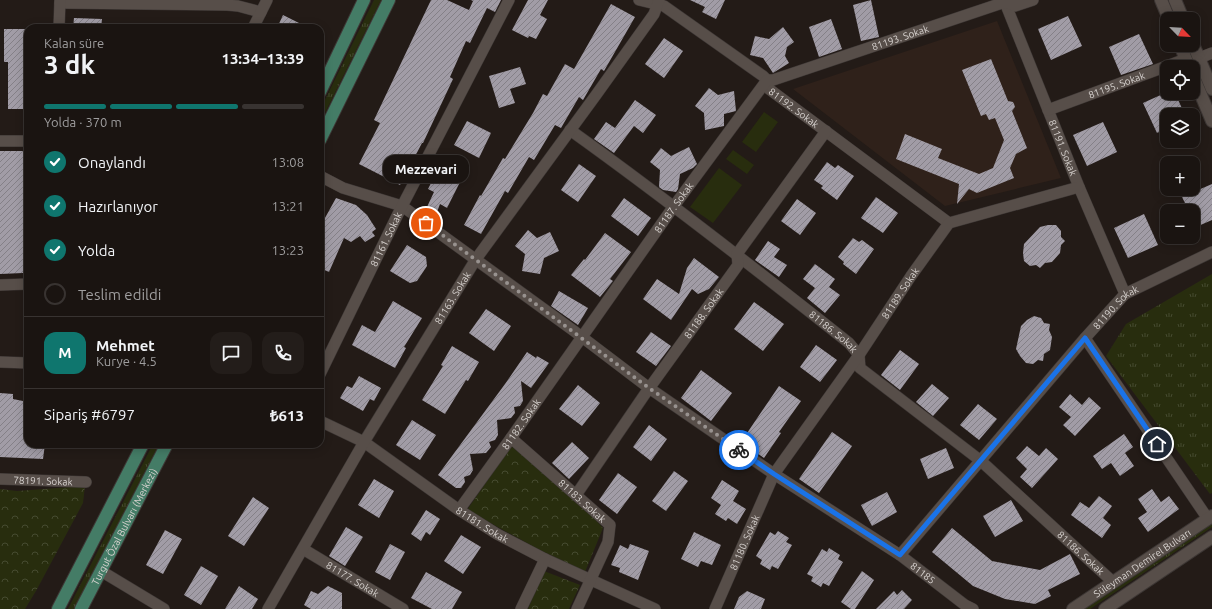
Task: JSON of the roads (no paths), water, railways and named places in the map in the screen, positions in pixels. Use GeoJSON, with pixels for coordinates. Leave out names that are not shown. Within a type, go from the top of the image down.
{"type":"FeatureCollection","features":[{"type":"Feature","properties":{"kind":"main road"},"geometry":{"type":"LineString","coordinates":[[324,84],[364,0]]}},
{"type":"Feature","properties":{"kind":"main road"},"geometry":{"type":"LineString","coordinates":[[324,132],[389,0]]}},
{"type":"Feature","properties":{"kind":"main road"},"geometry":{"type":"LineString","coordinates":[[1161,0],[1166,12]]}},
{"type":"Feature","properties":{"kind":"main road"},"geometry":{"type":"LineString","coordinates":[[1175,0],[1180,12]]}},
{"type":"Feature","properties":{"kind":"main road"},"geometry":{"type":"LineString","coordinates":[[1196,52],[1212,89]]}},
{"type":"Feature","properties":{"kind":"main road"},"geometry":{"type":"LineString","coordinates":[[1200,93],[1212,121]]}},
{"type":"Feature","properties":{"kind":"main road","name":"Turgut Özal Bulvarı (Merkezi)"},"geometry":{"type":"LineString","coordinates":[[58,609],[141,448]]}},
{"type":"Feature","properties":{"kind":"main road","name":"Turgut Özal Bulvarı (Merkezi)"},"geometry":{"type":"LineString","coordinates":[[81,609],[165,448]]}},
{"type":"Feature","properties":{"kind":"main road","name":"Süleyman Demirel Bulvarı"},"geometry":{"type":"LineString","coordinates":[[1073,609],[1210,518]]}},
{"type":"Feature","properties":{"kind":"main road","name":"Süleyman Demirel Bulvarı"},"geometry":{"type":"LineString","coordinates":[[1105,609],[1212,537]]}},
{"type":"Feature","properties":{"kind":"street"},"geometry":{"type":"LineString","coordinates":[[255,24],[267,0]]}},
{"type":"Feature","properties":{"kind":"street","name":"81161. Sokak"},"geometry":{"type":"LineString","coordinates":[[324,366],[402,206],[509,0]]}},
{"type":"Feature","properties":{"kind":"street","name":"81192. Sokak"},"geometry":{"type":"LineString","coordinates":[[639,0],[658,2],[767,80],[769,89],[949,223]]}},
{"type":"Feature","properties":{"kind":"street","name":"81193. Sokak"},"geometry":{"type":"LineString","coordinates":[[767,80],[773,80],[1005,1],[1015,6],[1033,0]]}},
{"type":"Feature","properties":{"kind":"street","name":"81191. Sokak"},"geometry":{"type":"LineString","coordinates":[[1005,1],[1079,186],[1125,294]]}},
{"type":"Feature","properties":{"kind":"street"},"geometry":{"type":"LineString","coordinates":[[59,24],[60,2],[227,5],[238,6],[261,12]]}},
{"type":"Feature","properties":{"kind":"street","name":"81163. Sokak"},"geometry":{"type":"LineString","coordinates":[[268,609],[364,442],[476,259],[654,14],[658,2]]}},
{"type":"Feature","properties":{"kind":"street"},"geometry":{"type":"LineString","coordinates":[[1199,58],[1212,52]]}},
{"type":"Feature","properties":{"kind":"street","name":"81195. Sokak"},"geometry":{"type":"LineString","coordinates":[[1048,110],[1160,72]]}},
{"type":"Feature","properties":{"kind":"street","name":"81187. Sokak"},"geometry":{"type":"LineString","coordinates":[[582,338],[674,206],[767,80]]}},
{"type":"Feature","properties":{"kind":"street","name":"81186. Sokak"},"geometry":{"type":"LineString","coordinates":[[570,130],[737,254],[849,343],[859,355],[860,368],[981,461],[1113,582]]}},
{"type":"Feature","properties":{"kind":"street","name":"81188. Sokak"},"geometry":{"type":"LineString","coordinates":[[576,495],[649,388],[738,265],[737,254],[826,131]]}},
{"type":"Feature","properties":{"kind":"street"},"geometry":{"type":"LineString","coordinates":[[0,141],[24,141]]}},
{"type":"Feature","properties":{"kind":"street","name":"81185"},"geometry":{"type":"LineString","coordinates":[[324,178],[343,188],[402,206],[476,259],[649,388],[774,474],[900,555],[968,608]]}},
{"type":"Feature","properties":{"kind":"street"},"geometry":{"type":"LineString","coordinates":[[949,223],[1079,186]]}},
{"type":"Feature","properties":{"kind":"street","name":"81189. Sokak"},"geometry":{"type":"LineString","coordinates":[[774,474],[859,355],[911,276],[949,223]]}},
{"type":"Feature","properties":{"kind":"street","name":"81190. Sokak"},"geometry":{"type":"LineString","coordinates":[[900,555],[1085,338],[1125,294],[1212,252]]}},
{"type":"Feature","properties":{"kind":"street"},"geometry":{"type":"LineString","coordinates":[[0,285],[24,284]]}},
{"type":"Feature","properties":{"kind":"street","name":"81182. Sokak"},"geometry":{"type":"LineString","coordinates":[[459,510],[582,338]]}},
{"type":"Feature","properties":{"kind":"street"},"geometry":{"type":"LineString","coordinates":[[1085,338],[1210,518]]}},
{"type":"Feature","properties":{"kind":"street"},"geometry":{"type":"LineString","coordinates":[[0,362],[24,363]]}},
{"type":"Feature","properties":{"kind":"street","name":"81181. Sokak"},"geometry":{"type":"LineString","coordinates":[[324,423],[364,442],[459,510],[497,534],[545,559],[655,609]]}},
{"type":"Feature","properties":{"kind":"street","name":"81183. Sokak"},"geometry":{"type":"LineString","coordinates":[[511,438],[610,525],[608,542],[590,579]]}},
{"type":"Feature","properties":{"kind":"street","name":"81180. Sokak"},"geometry":{"type":"LineString","coordinates":[[715,609],[774,474]]}},
{"type":"Feature","properties":{"kind":"street","name":"78191. Sokak"},"geometry":{"type":"LineString","coordinates":[[0,479],[86,482]]}},
{"type":"Feature","properties":{"kind":"street","name":"81177. Sokak"},"geometry":{"type":"LineString","coordinates":[[303,549],[403,609]]}},
{"type":"Feature","properties":{"kind":"street"},"geometry":{"type":"LineString","coordinates":[[521,609],[545,559]]}},
{"type":"Feature","properties":{"kind":"street"},"geometry":{"type":"LineString","coordinates":[[101,571],[164,609]]}},
{"type":"Feature","properties":{"kind":"street"},"geometry":{"type":"LineString","coordinates":[[577,609],[590,579]]}},
{"type":"Feature","properties":{"kind":"place","name":"Mezzevari"},"geometry":{"type":"Point","coordinates":[426,223]}}]}
